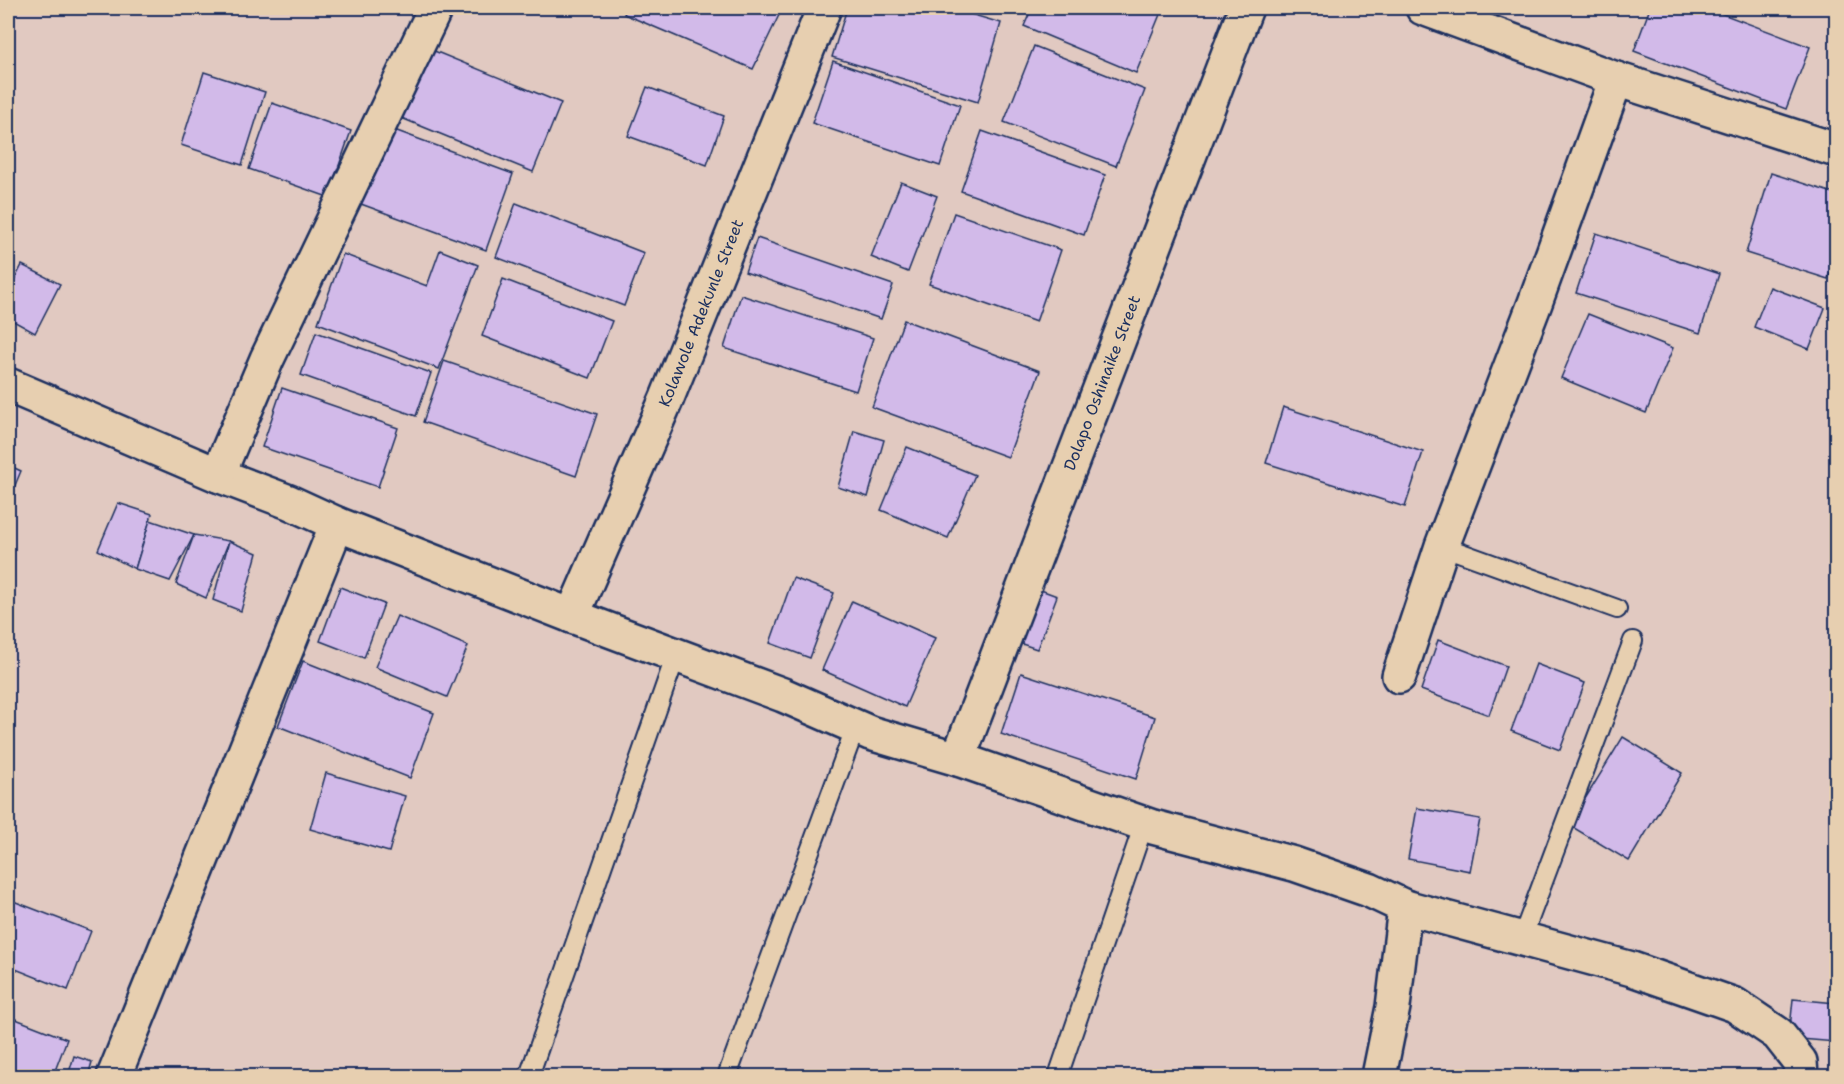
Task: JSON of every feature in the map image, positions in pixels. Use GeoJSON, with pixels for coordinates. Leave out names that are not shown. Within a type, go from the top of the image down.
{"type":"FeatureCollection","features":[{"type":"Feature","properties":{"kind":"street","name":"Kolawole Adekunle Street"},"geometry":{"type":"LineString","coordinates":[[572,616],[671,387],[824,8]]}},
{"type":"Feature","properties":{"kind":"street","name":"Dolapo Oshinaike Street"},"geometry":{"type":"LineString","coordinates":[[958,759],[1245,8]]}},
{"type":"Feature","properties":{"kind":"street"},"geometry":{"type":"LineString","coordinates":[[1424,8],[1616,79],[1836,150]]}},
{"type":"Feature","properties":{"kind":"street"},"geometry":{"type":"LineString","coordinates":[[218,475],[267,359],[434,11]]}},
{"type":"Feature","properties":{"kind":"street"},"geometry":{"type":"LineString","coordinates":[[1400,676],[1442,546],[1616,79]]}},
{"type":"Feature","properties":{"kind":"street"},"geometry":{"type":"LineString","coordinates":[[8,385],[337,524],[572,616],[783,694],[895,741],[958,759],[1144,824],[1294,864],[1369,890],[1405,907],[1632,969],[1735,1005],[1778,1034],[1800,1062],[1801,1077]]}},
{"type":"Feature","properties":{"kind":"street"},"geometry":{"type":"LineString","coordinates":[[114,1077],[337,524]]}},
{"type":"Feature","properties":{"kind":"street"},"geometry":{"type":"LineString","coordinates":[[1379,1077],[1393,1007],[1405,907]]}},
{"type":"Feature","properties":{"kind":"lane"},"geometry":{"type":"LineString","coordinates":[[1442,546],[1617,609]]}},
{"type":"Feature","properties":{"kind":"lane"},"geometry":{"type":"LineString","coordinates":[[1522,938],[1633,641]]}},
{"type":"Feature","properties":{"kind":"lane"},"geometry":{"type":"LineString","coordinates":[[529,1077],[676,655]]}},
{"type":"Feature","properties":{"kind":"lane"},"geometry":{"type":"LineString","coordinates":[[727,1077],[856,726]]}},
{"type":"Feature","properties":{"kind":"lane"},"geometry":{"type":"LineString","coordinates":[[1058,1077],[1144,824]]}},
{"type":"Feature","properties":{"kind":"building"},"geometry":{"type":"Polygon","coordinates":[[[627,8],[772,8],[781,11],[753,69],[624,14],[627,8]]]}},
{"type":"Feature","properties":{"kind":"building"},"geometry":{"type":"Polygon","coordinates":[[[847,8],[950,8],[1001,23],[978,102],[832,57],[847,8]]]}},
{"type":"Feature","properties":{"kind":"building"},"geometry":{"type":"Polygon","coordinates":[[[1032,8],[1149,8],[1161,12],[1136,73],[1024,26],[1032,8]]]}},
{"type":"Feature","properties":{"kind":"building"},"geometry":{"type":"Polygon","coordinates":[[[1650,8],[1707,8],[1810,47],[1786,109],[1634,51],[1650,8]]]}},
{"type":"Feature","properties":{"kind":"building"},"geometry":{"type":"Polygon","coordinates":[[[1034,46],[1145,90],[1116,166],[1004,122],[1034,46]]]}},
{"type":"Feature","properties":{"kind":"building"},"geometry":{"type":"Polygon","coordinates":[[[427,48],[561,103],[533,172],[399,117],[427,48]]]}},
{"type":"Feature","properties":{"kind":"building"},"geometry":{"type":"Polygon","coordinates":[[[833,61],[960,105],[940,166],[812,123],[833,61]]]}},
{"type":"Feature","properties":{"kind":"building"},"geometry":{"type":"Polygon","coordinates":[[[204,72],[265,92],[242,165],[181,145],[204,72]]]}},
{"type":"Feature","properties":{"kind":"building"},"geometry":{"type":"Polygon","coordinates":[[[647,87],[724,116],[707,165],[628,136],[647,87]]]}},
{"type":"Feature","properties":{"kind":"building"},"geometry":{"type":"Polygon","coordinates":[[[272,103],[351,131],[328,197],[249,169],[272,103]]]}},
{"type":"Feature","properties":{"kind":"building"},"geometry":{"type":"Polygon","coordinates":[[[389,128],[513,174],[486,250],[361,204],[389,128]]]}},
{"type":"Feature","properties":{"kind":"building"},"geometry":{"type":"Polygon","coordinates":[[[982,131],[1105,175],[1084,235],[961,191],[982,131]]]}},
{"type":"Feature","properties":{"kind":"building"},"geometry":{"type":"Polygon","coordinates":[[[1771,173],[1836,194],[1836,253],[1828,279],[1746,253],[1771,173]]]}},
{"type":"Feature","properties":{"kind":"building"},"geometry":{"type":"Polygon","coordinates":[[[901,182],[937,196],[908,272],[871,257],[901,182]]]}},
{"type":"Feature","properties":{"kind":"building"},"geometry":{"type":"Polygon","coordinates":[[[516,203],[644,253],[624,306],[496,257],[516,203]]]}},
{"type":"Feature","properties":{"kind":"building"},"geometry":{"type":"Polygon","coordinates":[[[954,213],[1061,250],[1036,322],[929,284],[954,213]]]}},
{"type":"Feature","properties":{"kind":"building"},"geometry":{"type":"Polygon","coordinates":[[[1596,233],[1719,274],[1700,333],[1576,293],[1596,233]]]}},
{"type":"Feature","properties":{"kind":"building"},"geometry":{"type":"Polygon","coordinates":[[[757,238],[893,285],[881,319],[745,272],[757,238]]]}},
{"type":"Feature","properties":{"kind":"building"},"geometry":{"type":"Polygon","coordinates":[[[440,250],[478,265],[439,369],[318,323],[343,254],[427,286],[440,250]]]}},
{"type":"Feature","properties":{"kind":"building"},"geometry":{"type":"Polygon","coordinates":[[[8,252],[13,255],[8,267],[8,252]]]}},
{"type":"Feature","properties":{"kind":"building"},"geometry":{"type":"Polygon","coordinates":[[[22,265],[60,284],[35,333],[8,318],[8,293],[22,265]]]}},
{"type":"Feature","properties":{"kind":"building"},"geometry":{"type":"Polygon","coordinates":[[[503,279],[612,321],[590,378],[482,336],[503,279]]]}},
{"type":"Feature","properties":{"kind":"building"},"geometry":{"type":"Polygon","coordinates":[[[1770,287],[1825,308],[1809,349],[1754,327],[1770,287]]]}},
{"type":"Feature","properties":{"kind":"building"},"geometry":{"type":"Polygon","coordinates":[[[741,295],[873,338],[856,391],[724,348],[741,295]]]}},
{"type":"Feature","properties":{"kind":"building"},"geometry":{"type":"Polygon","coordinates":[[[1588,314],[1673,348],[1646,413],[1561,378],[1588,314]]]}},
{"type":"Feature","properties":{"kind":"building"},"geometry":{"type":"Polygon","coordinates":[[[904,320],[1040,371],[1008,457],[872,407],[904,320]]]}},
{"type":"Feature","properties":{"kind":"building"},"geometry":{"type":"Polygon","coordinates":[[[316,332],[431,373],[416,416],[301,375],[316,332]]]}},
{"type":"Feature","properties":{"kind":"building"},"geometry":{"type":"Polygon","coordinates":[[[444,361],[597,414],[576,476],[423,422],[444,361]]]}},
{"type":"Feature","properties":{"kind":"building"},"geometry":{"type":"Polygon","coordinates":[[[282,388],[398,428],[378,487],[262,447],[282,388]]]}},
{"type":"Feature","properties":{"kind":"building"},"geometry":{"type":"Polygon","coordinates":[[[1283,407],[1423,452],[1405,507],[1266,463],[1283,407]]]}},
{"type":"Feature","properties":{"kind":"building"},"geometry":{"type":"Polygon","coordinates":[[[854,431],[884,440],[868,497],[838,487],[854,431]]]}},
{"type":"Feature","properties":{"kind":"building"},"geometry":{"type":"Polygon","coordinates":[[[907,447],[975,475],[948,538],[881,510],[907,447]]]}},
{"type":"Feature","properties":{"kind":"building"},"geometry":{"type":"Polygon","coordinates":[[[8,465],[21,471],[8,502],[8,465]]]}},
{"type":"Feature","properties":{"kind":"building"},"geometry":{"type":"Polygon","coordinates":[[[118,503],[152,514],[135,569],[98,550],[118,503]]]}},
{"type":"Feature","properties":{"kind":"building"},"geometry":{"type":"Polygon","coordinates":[[[150,520],[194,535],[170,581],[135,569],[150,520]]]}},
{"type":"Feature","properties":{"kind":"building"},"geometry":{"type":"Polygon","coordinates":[[[194,535],[229,541],[206,598],[176,584],[194,535]]]}},
{"type":"Feature","properties":{"kind":"building"},"geometry":{"type":"Polygon","coordinates":[[[229,541],[257,553],[241,611],[213,600],[229,541]]]}},
{"type":"Feature","properties":{"kind":"building"},"geometry":{"type":"Polygon","coordinates":[[[793,578],[834,593],[810,658],[770,643],[793,578]]]}},
{"type":"Feature","properties":{"kind":"building"},"geometry":{"type":"Polygon","coordinates":[[[340,587],[384,604],[364,658],[320,641],[340,587]]]}},
{"type":"Feature","properties":{"kind":"building"},"geometry":{"type":"Polygon","coordinates":[[[1038,589],[1057,596],[1037,649],[1019,643],[1038,589]]]}},
{"type":"Feature","properties":{"kind":"building"},"geometry":{"type":"Polygon","coordinates":[[[852,601],[935,638],[905,707],[822,670],[852,601]]]}},
{"type":"Feature","properties":{"kind":"building"},"geometry":{"type":"Polygon","coordinates":[[[397,616],[468,646],[447,697],[375,667],[397,616]]]}},
{"type":"Feature","properties":{"kind":"building"},"geometry":{"type":"Polygon","coordinates":[[[1438,640],[1506,666],[1489,715],[1421,690],[1438,640]]]}},
{"type":"Feature","properties":{"kind":"building"},"geometry":{"type":"Polygon","coordinates":[[[303,661],[434,713],[410,778],[278,726],[303,661]]]}},
{"type":"Feature","properties":{"kind":"building"},"geometry":{"type":"Polygon","coordinates":[[[1536,664],[1585,683],[1560,750],[1511,731],[1536,664]]]}},
{"type":"Feature","properties":{"kind":"building"},"geometry":{"type":"Polygon","coordinates":[[[1021,673],[1155,717],[1136,779],[1001,734],[1021,673]]]}},
{"type":"Feature","properties":{"kind":"building"},"geometry":{"type":"Polygon","coordinates":[[[1623,737],[1682,773],[1629,861],[1569,825],[1623,737]]]}},
{"type":"Feature","properties":{"kind":"building"},"geometry":{"type":"Polygon","coordinates":[[[326,773],[405,796],[389,852],[310,829],[326,773]]]}},
{"type":"Feature","properties":{"kind":"building"},"geometry":{"type":"Polygon","coordinates":[[[1417,808],[1480,819],[1470,871],[1408,859],[1417,808]]]}},
{"type":"Feature","properties":{"kind":"building"},"geometry":{"type":"Polygon","coordinates":[[[8,899],[91,931],[68,990],[8,966],[8,899]]]}},
{"type":"Feature","properties":{"kind":"building"},"geometry":{"type":"Polygon","coordinates":[[[1793,999],[1836,1003],[1836,1042],[1789,1038],[1793,999]]]}},
{"type":"Feature","properties":{"kind":"building"},"geometry":{"type":"Polygon","coordinates":[[[8,1016],[67,1039],[53,1076],[8,1076],[8,1016]]]}},
{"type":"Feature","properties":{"kind":"building"},"geometry":{"type":"Polygon","coordinates":[[[74,1056],[92,1062],[88,1076],[68,1076],[74,1056]]]}}]}
